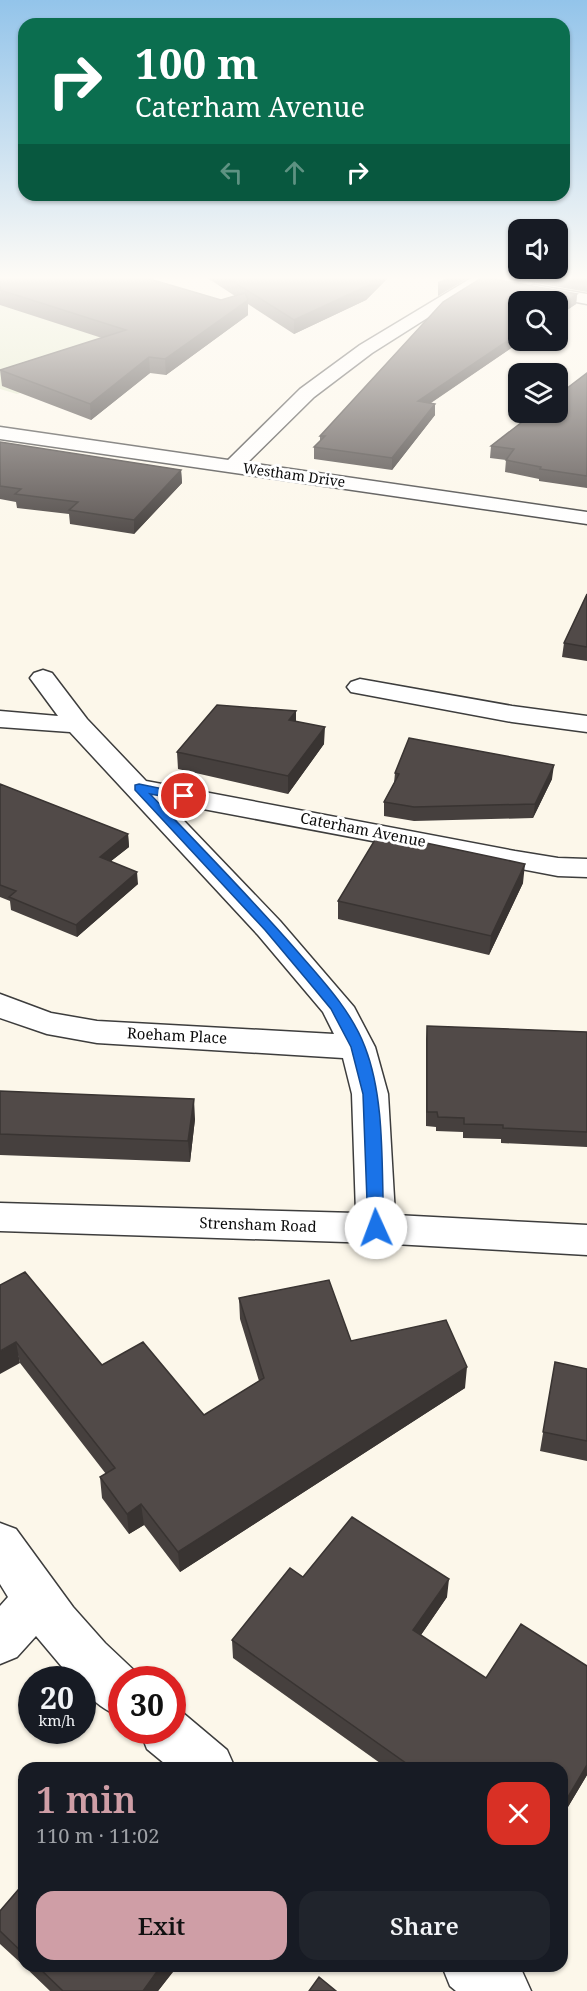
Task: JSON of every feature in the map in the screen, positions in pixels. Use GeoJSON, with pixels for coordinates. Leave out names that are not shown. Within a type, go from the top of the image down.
{"type":"FeatureCollection","features":[{"type":"Feature","properties":{"kind":"street"},"geometry":{"type":"LineString","coordinates":[[233,466],[307,393],[338,370]]}},
{"type":"Feature","properties":{"kind":"street","name":"Westham Drive"},"geometry":{"type":"LineString","coordinates":[[0,433],[587,518]]}},
{"type":"Feature","properties":{"kind":"street"},"geometry":{"type":"LineString","coordinates":[[43,678],[78,725],[269,928],[337,1007],[358,1047],[370,1094],[376,1228]]}},
{"type":"Feature","properties":{"kind":"street"},"geometry":{"type":"LineString","coordinates":[[360,687],[512,714],[587,724]]}},
{"type":"Feature","properties":{"kind":"street"},"geometry":{"type":"LineString","coordinates":[[0,719],[78,725]]}},
{"type":"Feature","properties":{"kind":"street","name":"Caterham Avenue"},"geometry":{"type":"LineString","coordinates":[[139,788],[515,860],[558,867],[587,868]]}},
{"type":"Feature","properties":{"kind":"street","name":"Roeham Place"},"geometry":{"type":"LineString","coordinates":[[0,1005],[24,1017],[59,1028],[358,1047]]}},
{"type":"Feature","properties":{"kind":"street","name":"Strensham Road"},"geometry":{"type":"LineString","coordinates":[[0,1217],[376,1228],[587,1240]]}},
{"type":"Feature","properties":{"kind":"street"},"geometry":{"type":"LineString","coordinates":[[0,1544],[36,1601],[108,1682]]}},
{"type":"Feature","properties":{"kind":"street"},"geometry":{"type":"LineString","coordinates":[[0,1641],[36,1601]]}},
{"type":"Feature","properties":{"kind":"street"},"geometry":{"type":"LineString","coordinates":[[180,1744],[202,1762]]}},
{"type":"Feature","properties":{"kind":"street"},"geometry":{"type":"LineString","coordinates":[[478,1972],[502,1991]]}},
{"type":"Feature","properties":{"kind":"green space"},"geometry":{"type":"Polygon","coordinates":[[[0,370],[89,370],[17,394],[0,389],[0,370]]]}},
{"type":"Feature","properties":{"kind":"building"},"geometry":{"type":"Polygon","coordinates":[[[0,370],[133,370],[90,404],[0,370]]]}},
{"type":"Feature","properties":{"kind":"building"},"geometry":{"type":"Polygon","coordinates":[[[381,370],[464,370],[418,401],[435,404],[392,458],[314,447],[325,436],[320,436],[381,370]]]}},
{"type":"Feature","properties":{"kind":"building"},"geometry":{"type":"Polygon","coordinates":[[[587,373],[587,476],[540,469],[541,467],[506,460],[514,449],[491,446],[521,423],[568,423],[568,387],[587,373]]]}},
{"type":"Feature","properties":{"kind":"building"},"geometry":{"type":"Polygon","coordinates":[[[0,442],[181,470],[134,520],[69,510],[78,502],[15,494],[21,489],[0,486],[0,442]]]}},
{"type":"Feature","properties":{"kind":"building"},"geometry":{"type":"Polygon","coordinates":[[[587,594],[587,647],[564,643],[587,594]]]}},
{"type":"Feature","properties":{"kind":"building"},"geometry":{"type":"Polygon","coordinates":[[[217,705],[296,711],[289,720],[325,727],[288,776],[177,752],[217,705]]]}},
{"type":"Feature","properties":{"kind":"building"},"geometry":{"type":"Polygon","coordinates":[[[409,738],[554,765],[535,804],[414,807],[384,802],[399,774],[395,773],[409,738]]]}},
{"type":"Feature","properties":{"kind":"building"},"geometry":{"type":"Polygon","coordinates":[[[0,784],[128,834],[100,857],[137,872],[76,925],[9,897],[16,891],[0,885],[0,784]]]}},
{"type":"Feature","properties":{"kind":"building"},"geometry":{"type":"Polygon","coordinates":[[[379,833],[525,864],[491,936],[338,901],[379,833]]]}},
{"type":"Feature","properties":{"kind":"building"},"geometry":{"type":"Polygon","coordinates":[[[427,1026],[587,1032],[587,1132],[464,1124],[464,1118],[438,1117],[437,1112],[427,1112],[427,1026]]]}},
{"type":"Feature","properties":{"kind":"building"},"geometry":{"type":"Polygon","coordinates":[[[0,1091],[194,1099],[188,1141],[0,1134],[0,1091]]]}},
{"type":"Feature","properties":{"kind":"building"},"geometry":{"type":"Polygon","coordinates":[[[25,1272],[102,1365],[143,1342],[204,1415],[264,1378],[239,1298],[329,1280],[351,1341],[446,1320],[467,1367],[178,1552],[141,1504],[127,1514],[100,1477],[115,1468],[16,1342],[0,1351],[0,1285],[25,1272]]]}},
{"type":"Feature","properties":{"kind":"building"},"geometry":{"type":"Polygon","coordinates":[[[555,1362],[587,1369],[587,1441],[543,1432],[555,1362]]]}},
{"type":"Feature","properties":{"kind":"building"},"geometry":{"type":"Polygon","coordinates":[[[352,1517],[449,1579],[413,1630],[486,1678],[521,1624],[587,1666],[587,1765],[568,1797],[568,1762],[405,1762],[232,1640],[290,1568],[303,1577],[352,1517]]]}},
{"type":"Feature","properties":{"kind":"building"},"geometry":{"type":"Polygon","coordinates":[[[18,1890],[18,1948],[0,1931],[0,1911],[18,1890]]]}},
{"type":"Feature","properties":{"kind":"building"},"geometry":{"type":"Polygon","coordinates":[[[43,1972],[157,1972],[143,1991],[63,1991],[43,1972]]]}},
{"type":"Feature","properties":{"kind":"building"},"geometry":{"type":"Polygon","coordinates":[[[319,1977],[336,1991],[309,1991],[319,1977]]]}},
{"type":"Feature","properties":{"kind":"route"},"geometry":{"type":"LineString","coordinates":[[184,796],[139,788],[312,977],[337,1007],[358,1047],[370,1094],[376,1228]]}}]}
